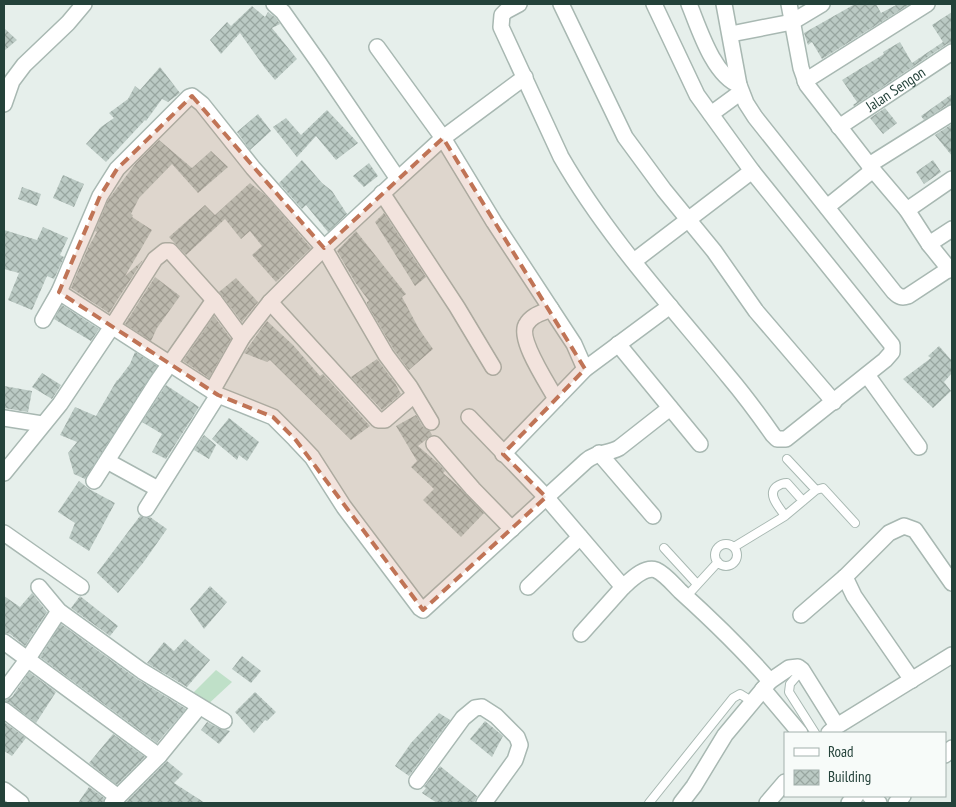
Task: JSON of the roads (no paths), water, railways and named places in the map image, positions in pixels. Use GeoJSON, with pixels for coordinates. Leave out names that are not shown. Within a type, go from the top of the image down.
{"type":"FeatureCollection","features":[{"type":"Feature","properties":{"kind":"street"},"geometry":{"type":"LineString","coordinates":[[4,104],[12,81],[24,65],[68,23],[84,4]]}},
{"type":"Feature","properties":{"kind":"street"},"geometry":{"type":"LineString","coordinates":[[274,4],[283,12],[398,179]]}},
{"type":"Feature","properties":{"kind":"street"},"geometry":{"type":"LineString","coordinates":[[519,4],[504,13],[500,22],[570,172],[634,261],[730,378],[777,439],[786,439],[867,375],[890,354],[892,345],[752,170],[697,95],[654,4]]}},
{"type":"Feature","properties":{"kind":"street"},"geometry":{"type":"LineString","coordinates":[[561,4],[625,137],[664,190],[689,219],[756,311],[834,402]]}},
{"type":"Feature","properties":{"kind":"street"},"geometry":{"type":"LineString","coordinates":[[689,4],[706,45],[718,67],[728,79],[740,88]]}},
{"type":"Feature","properties":{"kind":"street"},"geometry":{"type":"LineString","coordinates":[[724,4],[740,88],[755,117],[898,296],[903,298],[951,268],[929,244],[907,210],[839,127],[805,81],[789,4]]}},
{"type":"Feature","properties":{"kind":"street"},"geometry":{"type":"LineString","coordinates":[[731,34],[792,22],[822,4]]}},
{"type":"Feature","properties":{"kind":"street"},"geometry":{"type":"LineString","coordinates":[[805,81],[927,4]]}},
{"type":"Feature","properties":{"kind":"street"},"geometry":{"type":"LineString","coordinates":[[377,47],[443,138],[494,222],[574,344],[586,368]]}},
{"type":"Feature","properties":{"kind":"street","name":"Jalan Sengon"},"geometry":{"type":"LineString","coordinates":[[839,127],[952,52]]}},
{"type":"Feature","properties":{"kind":"street"},"geometry":{"type":"LineString","coordinates":[[146,509],[215,393],[242,338],[270,302],[382,193],[443,138],[525,77]]}},
{"type":"Feature","properties":{"kind":"street"},"geometry":{"type":"LineString","coordinates":[[711,114],[740,88]]}},
{"type":"Feature","properties":{"kind":"street"},"geometry":{"type":"LineString","coordinates":[[43,320],[59,292],[100,196],[116,168],[192,96],[202,104],[253,168],[324,248],[386,355],[431,422]]}},
{"type":"Feature","properties":{"kind":"street"},"geometry":{"type":"LineString","coordinates":[[827,207],[871,167],[952,112]]}},
{"type":"Feature","properties":{"kind":"street"},"geometry":{"type":"LineString","coordinates":[[634,261],[752,170]]}},
{"type":"Feature","properties":{"kind":"street"},"geometry":{"type":"LineString","coordinates":[[907,210],[952,178]]}},
{"type":"Feature","properties":{"kind":"street"},"geometry":{"type":"LineString","coordinates":[[382,193],[458,307],[493,366]]}},
{"type":"Feature","properties":{"kind":"street"},"geometry":{"type":"LineString","coordinates":[[929,244],[952,229]]}},
{"type":"Feature","properties":{"kind":"street"},"geometry":{"type":"LineString","coordinates":[[4,472],[60,404],[155,260],[165,251],[170,251],[214,300],[242,338]]}},
{"type":"Feature","properties":{"kind":"street"},"geometry":{"type":"LineString","coordinates":[[59,292],[113,325],[215,393],[273,417],[312,456],[344,507],[423,610],[586,461],[599,453],[614,451],[619,448],[670,408]]}},
{"type":"Feature","properties":{"kind":"street"},"geometry":{"type":"LineString","coordinates":[[94,481],[170,363],[214,300]]}},
{"type":"Feature","properties":{"kind":"street"},"geometry":{"type":"LineString","coordinates":[[270,302],[378,420],[386,420],[414,395]]}},
{"type":"Feature","properties":{"kind":"street"},"geometry":{"type":"LineString","coordinates":[[503,454],[586,368],[670,306]]}},
{"type":"Feature","properties":{"kind":"street"},"geometry":{"type":"LineString","coordinates":[[551,309],[533,317],[524,327],[524,332],[527,345],[556,399]]}},
{"type":"Feature","properties":{"kind":"street"},"geometry":{"type":"LineString","coordinates":[[618,344],[700,444]]}},
{"type":"Feature","properties":{"kind":"street"},"geometry":{"type":"LineString","coordinates":[[867,375],[918,447]]}},
{"type":"Feature","properties":{"kind":"street"},"geometry":{"type":"LineString","coordinates":[[470,417],[503,454],[546,497],[623,587]]}},
{"type":"Feature","properties":{"kind":"street"},"geometry":{"type":"LineString","coordinates":[[4,418],[42,424]]}},
{"type":"Feature","properties":{"kind":"street"},"geometry":{"type":"LineString","coordinates":[[434,444],[473,489],[512,529]]}},
{"type":"Feature","properties":{"kind":"street"},"geometry":{"type":"LineString","coordinates":[[599,453],[653,516]]}},
{"type":"Feature","properties":{"kind":"street"},"geometry":{"type":"LineString","coordinates":[[107,461],[158,489]]}},
{"type":"Feature","properties":{"kind":"street"},"geometry":{"type":"LineString","coordinates":[[801,615],[844,577],[889,533],[904,526],[915,530],[952,583]]}},
{"type":"Feature","properties":{"kind":"street"},"geometry":{"type":"LineString","coordinates":[[4,533],[81,587]]}},
{"type":"Feature","properties":{"kind":"street"},"geometry":{"type":"LineString","coordinates":[[528,587],[580,537]]}},
{"type":"Feature","properties":{"kind":"street"},"geometry":{"type":"LineString","coordinates":[[581,634],[623,587],[641,572],[656,570],[750,658],[799,732]]}},
{"type":"Feature","properties":{"kind":"street"},"geometry":{"type":"LineString","coordinates":[[844,577],[854,596],[912,680]]}},
{"type":"Feature","properties":{"kind":"street"},"geometry":{"type":"LineString","coordinates":[[39,586],[59,611],[142,671],[224,721]]}},
{"type":"Feature","properties":{"kind":"street"},"geometry":{"type":"LineString","coordinates":[[4,692],[28,660],[59,611]]}},
{"type":"Feature","properties":{"kind":"street"},"geometry":{"type":"LineString","coordinates":[[4,642],[159,756]]}},
{"type":"Feature","properties":{"kind":"street"},"geometry":{"type":"LineString","coordinates":[[681,803],[694,786],[725,736],[767,685],[789,668],[798,667],[802,670],[833,730],[952,655]]}},
{"type":"Feature","properties":{"kind":"street"},"geometry":{"type":"LineString","coordinates":[[4,710],[115,800],[159,756],[199,707]]}},
{"type":"Feature","properties":{"kind":"street"},"geometry":{"type":"LineString","coordinates":[[417,781],[463,718],[469,712],[482,707],[496,716],[517,737],[520,745],[515,760],[484,803]]}},
{"type":"Feature","properties":{"kind":"street"},"geometry":{"type":"LineString","coordinates":[[767,803],[784,783]]}},
{"type":"Feature","properties":{"kind":"street"},"geometry":{"type":"LineString","coordinates":[[4,790],[21,803]]}},
{"type":"Feature","properties":{"kind":"lane"},"geometry":{"type":"LineString","coordinates":[[787,459],[816,490]]}},
{"type":"Feature","properties":{"kind":"lane"},"geometry":{"type":"LineString","coordinates":[[785,516],[773,497],[774,489],[785,482],[804,501]]}},
{"type":"Feature","properties":{"kind":"lane"},"geometry":{"type":"LineString","coordinates":[[734,547],[785,516],[816,490],[824,488],[855,523]]}},
{"type":"Feature","properties":{"kind":"lane"},"geometry":{"type":"LineString","coordinates":[[727,544],[734,547],[737,555],[734,563],[726,566],[718,562],[715,555],[719,547],[727,544]]}},
{"type":"Feature","properties":{"kind":"lane"},"geometry":{"type":"LineString","coordinates":[[664,548],[697,584]]}},
{"type":"Feature","properties":{"kind":"lane"},"geometry":{"type":"LineString","coordinates":[[686,597],[718,562]]}},
{"type":"Feature","properties":{"kind":"lane"},"geometry":{"type":"LineString","coordinates":[[802,670],[790,684],[789,692],[814,732]]}},
{"type":"Feature","properties":{"kind":"lane"},"geometry":{"type":"LineString","coordinates":[[649,803],[734,698],[740,694],[753,702]]}}]}
